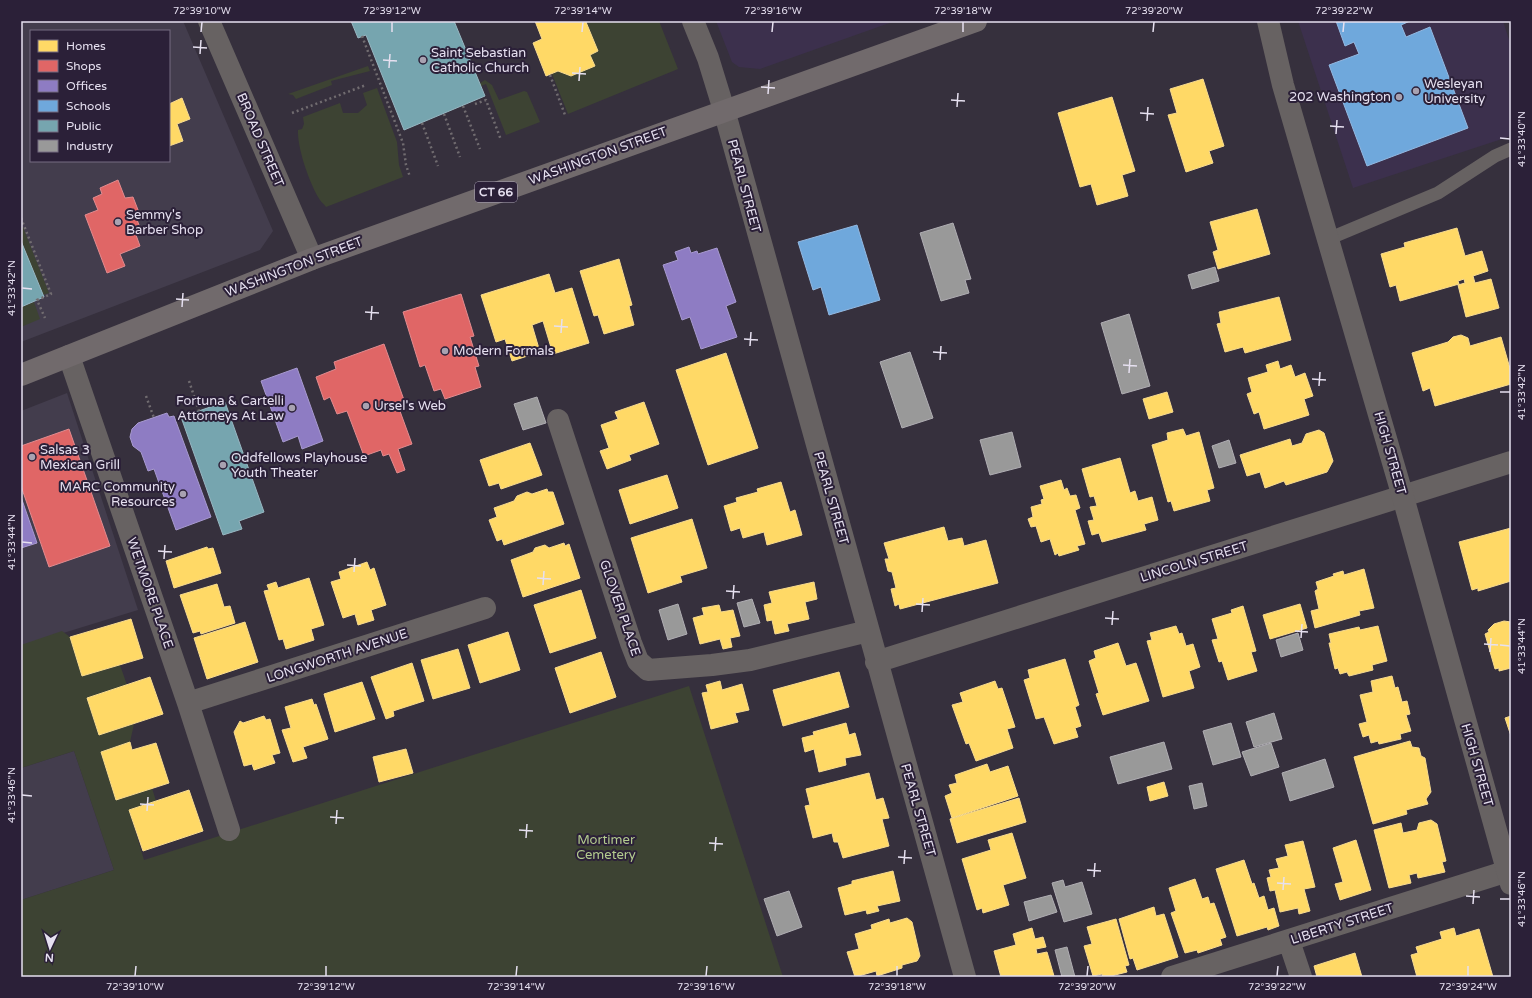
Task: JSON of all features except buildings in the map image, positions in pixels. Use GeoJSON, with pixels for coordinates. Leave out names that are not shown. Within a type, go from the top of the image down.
{"type":"FeatureCollection","features":[{"type":"Feature","properties":{"kind":"highway","name":"WASHINGTON STREET"},"geometry":{"type":"LineString","coordinates":[[21,375],[312,259],[724,110],[976,21]]}},
{"type":"Feature","properties":{"kind":"street","name":"BROAD STREET"},"geometry":{"type":"LineString","coordinates":[[209,21],[312,259]]}},
{"type":"Feature","properties":{"kind":"street","name":"PEARL STREET"},"geometry":{"type":"LineString","coordinates":[[693,21],[708,58],[724,110],[876,662],[965,977]]}},
{"type":"Feature","properties":{"kind":"street","name":"HIGH STREET"},"geometry":{"type":"LineString","coordinates":[[1268,21],[1284,85],[1510,875]]}},
{"type":"Feature","properties":{"kind":"street","name":"WETMORE PLACE"},"geometry":{"type":"LineString","coordinates":[[69,356],[188,703],[229,830]]}},
{"type":"Feature","properties":{"kind":"street","name":"GLOVER PLACE"},"geometry":{"type":"LineString","coordinates":[[558,420],[631,643],[638,662],[648,670],[712,665],[750,660],[868,630]]}},
{"type":"Feature","properties":{"kind":"street","name":"LINCOLN STREET"},"geometry":{"type":"LineString","coordinates":[[876,662],[1511,462]]}},
{"type":"Feature","properties":{"kind":"street","name":"LONGWORTH AVENUE"},"geometry":{"type":"LineString","coordinates":[[188,703],[485,608]]}},
{"type":"Feature","properties":{"kind":"street","name":"LIBERTY STREET"},"geometry":{"type":"LineString","coordinates":[[1172,977],[1510,875]]}},
{"type":"Feature","properties":{"kind":"street"},"geometry":{"type":"LineString","coordinates":[[1289,941],[1301,977]]}},
{"type":"Feature","properties":{"kind":"lane"},"geometry":{"type":"LineString","coordinates":[[1328,239],[1438,193],[1495,156],[1511,149]]}},
{"type":"Feature","properties":{"kind":"path"},"geometry":{"type":"LineString","coordinates":[[362,36],[403,143],[406,165],[410,177]]}},
{"type":"Feature","properties":{"kind":"path"},"geometry":{"type":"LineString","coordinates":[[550,75],[565,115]]}},
{"type":"Feature","properties":{"kind":"path"},"geometry":{"type":"LineString","coordinates":[[292,114],[366,85]]}},
{"type":"Feature","properties":{"kind":"path"},"geometry":{"type":"LineString","coordinates":[[475,104],[486,100],[501,140]]}},
{"type":"Feature","properties":{"kind":"path"},"geometry":{"type":"LineString","coordinates":[[463,106],[480,149]]}},
{"type":"Feature","properties":{"kind":"path"},"geometry":{"type":"LineString","coordinates":[[444,114],[460,157]]}},
{"type":"Feature","properties":{"kind":"path"},"geometry":{"type":"LineString","coordinates":[[422,123],[438,166]]}},
{"type":"Feature","properties":{"kind":"path"},"geometry":{"type":"LineString","coordinates":[[21,218],[51,294],[37,300],[45,318]]}},
{"type":"Feature","properties":{"kind":"path"},"geometry":{"type":"LineString","coordinates":[[188,381],[200,411]]}},
{"type":"Feature","properties":{"kind":"path"},"geometry":{"type":"LineString","coordinates":[[146,396],[154,418]]}},
{"type":"Feature","properties":{"kind":"shaded area"},"geometry":{"type":"Polygon","coordinates":[[[21,21],[183,21],[273,231],[260,250],[21,342],[21,21]]]}},
{"type":"Feature","properties":{"kind":"shaded area"},"geometry":{"type":"Polygon","coordinates":[[[716,21],[895,21],[760,69],[739,67],[732,62],[716,21]]]}},
{"type":"Feature","properties":{"kind":"shaded area","name":"Wesleyan University"},"geometry":{"type":"Polygon","coordinates":[[[1298,21],[1503,21],[1511,46],[1511,136],[1353,188],[1298,21]]]}},
{"type":"Feature","properties":{"kind":"shaded area"},"geometry":{"type":"Polygon","coordinates":[[[67,393],[138,610],[21,646],[21,411],[67,393]]]}},
{"type":"Feature","properties":{"kind":"shaded area"},"geometry":{"type":"Polygon","coordinates":[[[74,751],[114,870],[21,900],[21,768],[74,751]]]}},
{"type":"Feature","properties":{"kind":"green space"},"geometry":{"type":"Polygon","coordinates":[[[659,21],[678,69],[568,114],[552,74],[558,71],[571,76],[595,66],[590,55],[598,51],[586,22],[659,21]]]}},
{"type":"Feature","properties":{"kind":"green space"},"geometry":{"type":"Polygon","coordinates":[[[368,66],[370,71],[331,81],[332,85],[296,99],[293,95],[288,94],[368,66]]]}},
{"type":"Feature","properties":{"kind":"green space"},"geometry":{"type":"Polygon","coordinates":[[[485,80],[492,85],[499,100],[524,91],[527,92],[540,122],[506,135],[486,84],[481,86],[480,83],[485,80]]]}},
{"type":"Feature","properties":{"kind":"green space"},"geometry":{"type":"Polygon","coordinates":[[[377,88],[397,142],[399,165],[403,177],[326,207],[320,200],[312,185],[302,156],[298,138],[298,130],[302,129],[304,124],[303,117],[340,103],[343,113],[358,113],[367,105],[363,93],[377,88]]]}},
{"type":"Feature","properties":{"kind":"green space"},"geometry":{"type":"Polygon","coordinates":[[[23,227],[49,293],[43,295],[21,241],[21,228],[23,227]]]}},
{"type":"Feature","properties":{"kind":"green space"},"geometry":{"type":"Polygon","coordinates":[[[34,302],[40,319],[21,327],[21,307],[34,302]]]}},
{"type":"Feature","properties":{"kind":"green space","name":"Mortimer Cemetery"},"geometry":{"type":"Polygon","coordinates":[[[62,631],[70,637],[82,676],[120,665],[127,685],[87,698],[99,735],[134,724],[130,742],[101,752],[116,800],[152,788],[156,801],[129,810],[144,860],[689,686],[783,977],[21,977],[21,900],[114,870],[74,751],[21,768],[21,645],[62,631]]]}},
{"type":"Feature","properties":{"kind":"place","name":"Saint Sebastian Catholic Church"},"geometry":{"type":"Point","coordinates":[423,60]}},
{"type":"Feature","properties":{"kind":"place","name":"Wesleyan University"},"geometry":{"type":"Point","coordinates":[1416,91]}},
{"type":"Feature","properties":{"kind":"place","name":"202 Washington"},"geometry":{"type":"Point","coordinates":[1399,97]}},
{"type":"Feature","properties":{"kind":"place","name":"Semmy's Barber Shop"},"geometry":{"type":"Point","coordinates":[118,222]}},
{"type":"Feature","properties":{"kind":"place","name":"Modern Formals"},"geometry":{"type":"Point","coordinates":[445,351]}},
{"type":"Feature","properties":{"kind":"place","name":"Ursel's Web"},"geometry":{"type":"Point","coordinates":[366,406]}},
{"type":"Feature","properties":{"kind":"place","name":"Fortuna & Cartelli Attorneys At Law"},"geometry":{"type":"Point","coordinates":[292,408]}},
{"type":"Feature","properties":{"kind":"place","name":"Salsas 3 Mexican Grill"},"geometry":{"type":"Point","coordinates":[32,457]}},
{"type":"Feature","properties":{"kind":"place","name":"Oddfellows Playhouse Youth Theater"},"geometry":{"type":"Point","coordinates":[223,465]}},
{"type":"Feature","properties":{"kind":"place","name":"MARC Community Resources"},"geometry":{"type":"Point","coordinates":[183,494]}}]}
